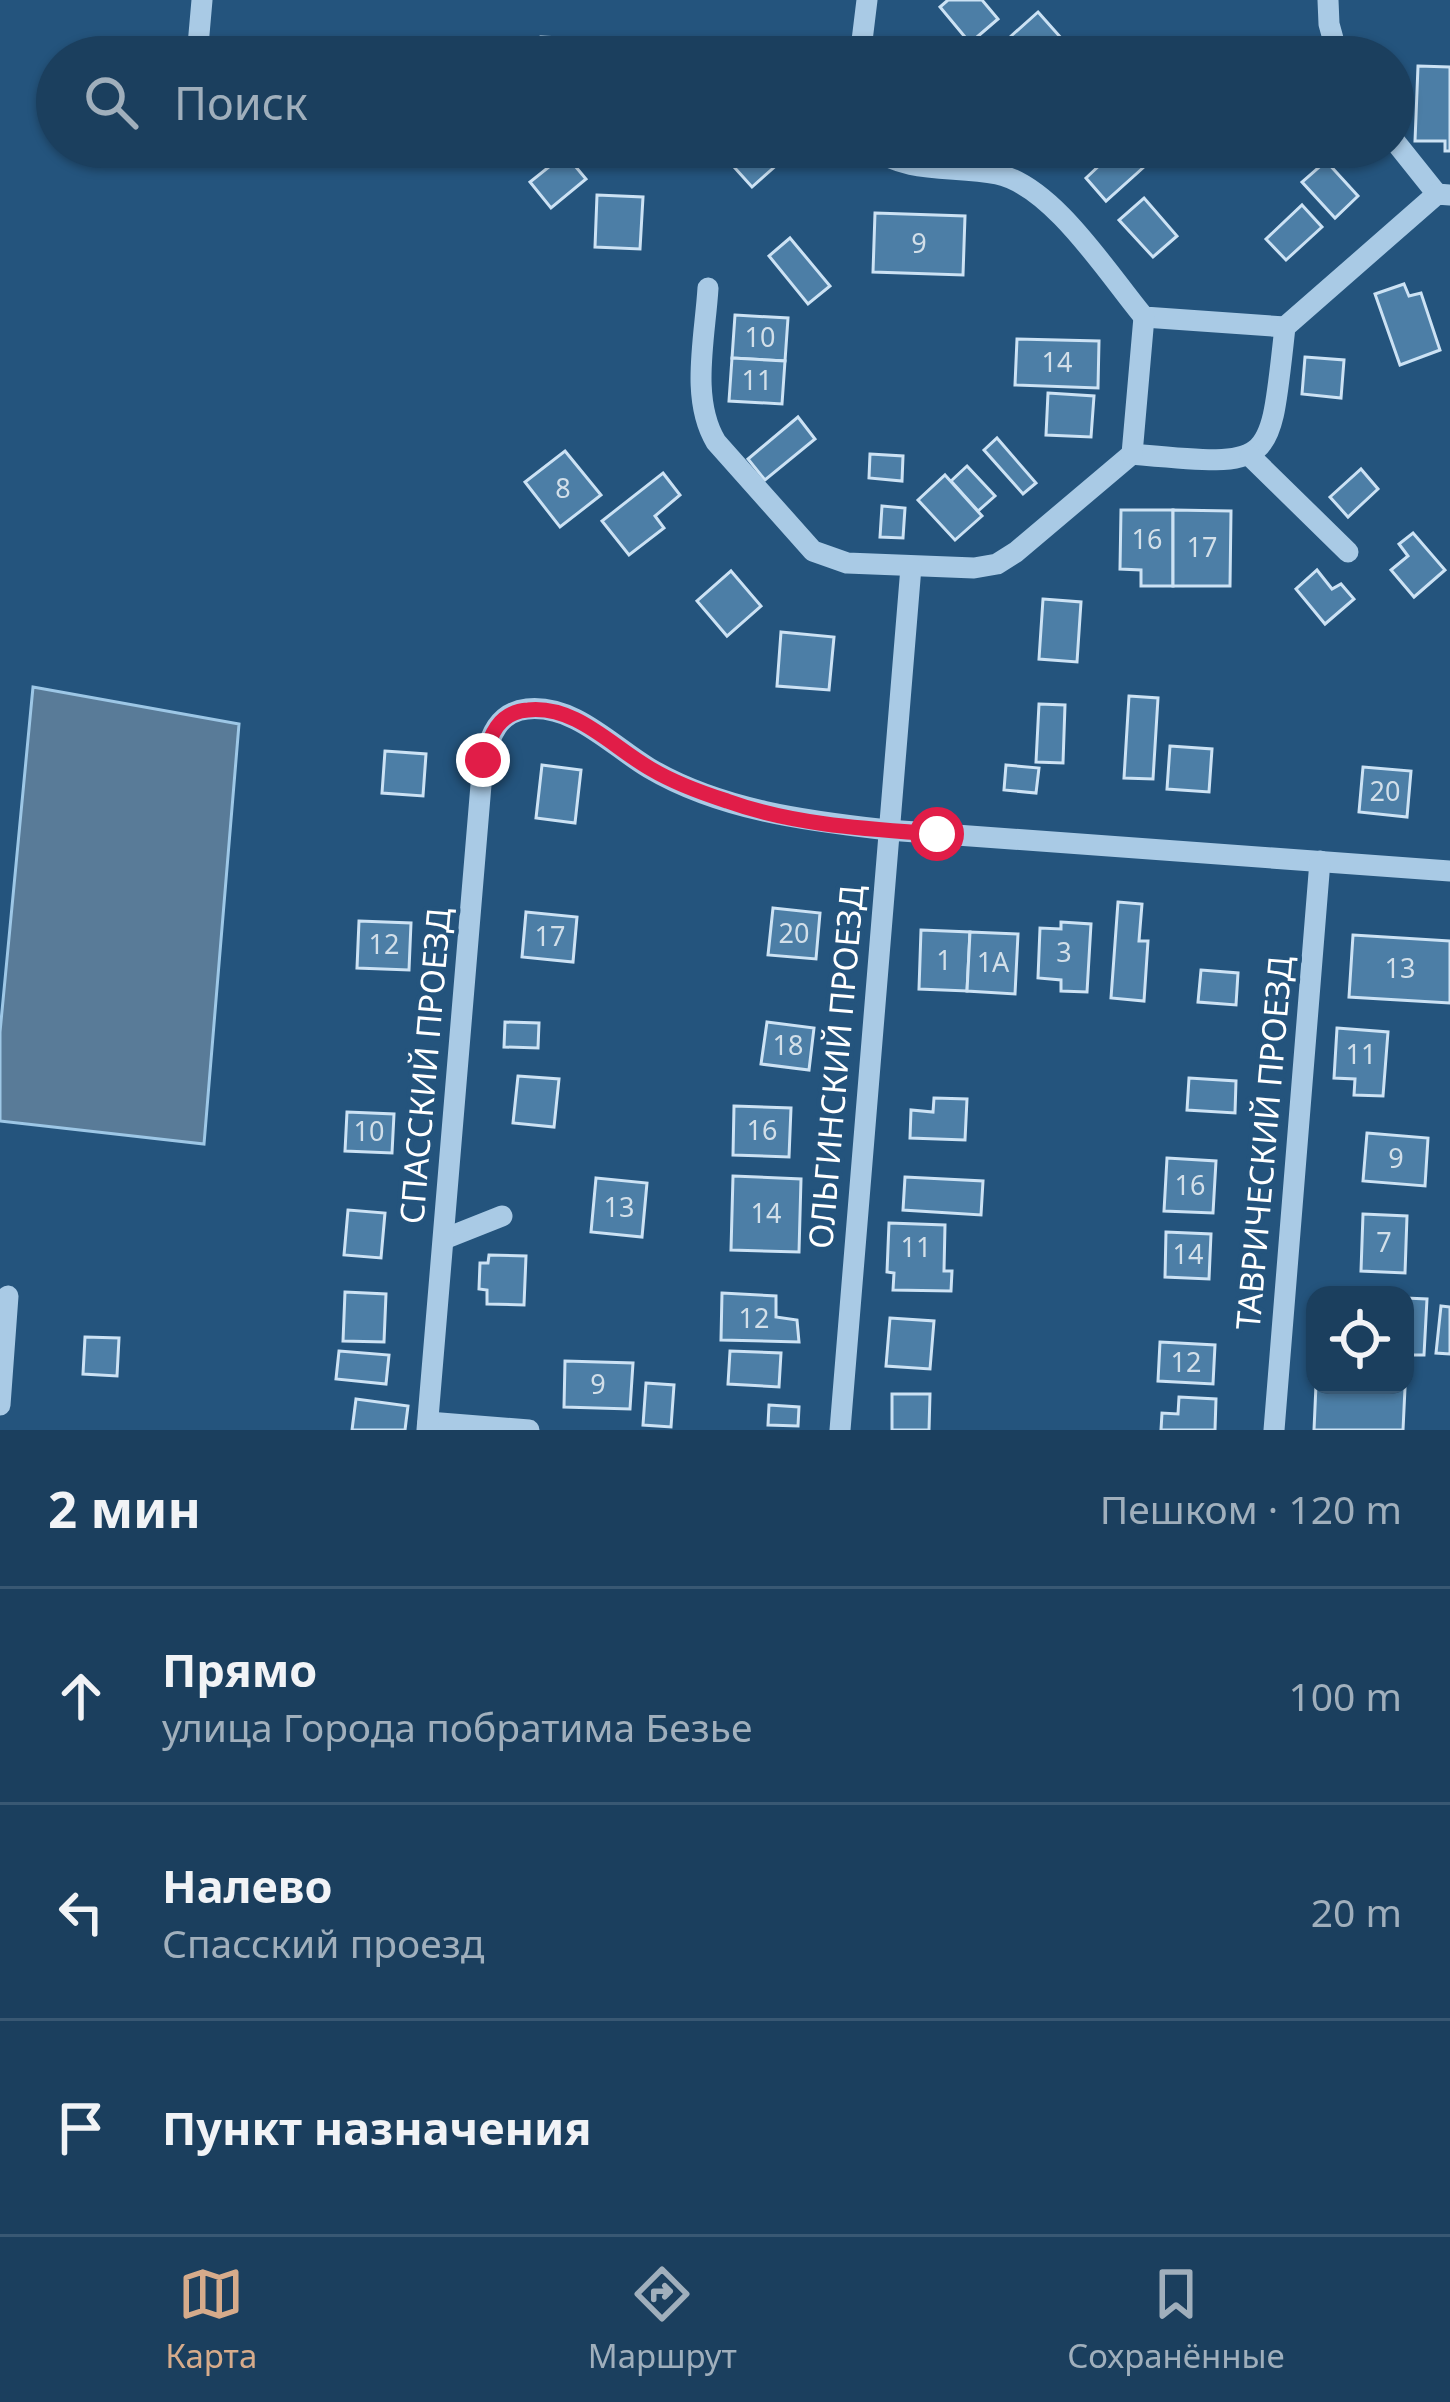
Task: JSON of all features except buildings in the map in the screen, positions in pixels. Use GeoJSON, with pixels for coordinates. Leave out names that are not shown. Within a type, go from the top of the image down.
{"type":"FeatureCollection","features":[{"type":"Feature","properties":{"kind":"street"},"geometry":{"type":"LineString","coordinates":[[199,36],[202,0]]}},
{"type":"Feature","properties":{"kind":"street"},"geometry":{"type":"LineString","coordinates":[[863,36],[867,0]]}},
{"type":"Feature","properties":{"kind":"street"},"geometry":{"type":"LineString","coordinates":[[1328,0],[1332,36]]}},
{"type":"Feature","properties":{"kind":"street"},"geometry":{"type":"LineString","coordinates":[[1144,317],[1285,327],[1443,195],[1414,163]]}},
{"type":"Feature","properties":{"kind":"street"},"geometry":{"type":"LineString","coordinates":[[924,168],[998,174],[1029,186],[1144,317],[1132,454]]}},
{"type":"Feature","properties":{"kind":"street"},"geometry":{"type":"LineString","coordinates":[[708,288],[701,399],[704,423],[813,551],[847,563],[974,568],[997,564],[1132,454],[1225,462],[1250,456],[1266,442],[1275,420],[1285,327]]}},
{"type":"Feature","properties":{"kind":"street"},"geometry":{"type":"LineString","coordinates":[[1250,456],[1348,552]]}},
{"type":"Feature","properties":{"kind":"street","name":"ОЛЬГИНСКИЙ ПРОЕЗД"},"geometry":{"type":"LineString","coordinates":[[840,1430],[911,567]]}},
{"type":"Feature","properties":{"kind":"street","name":"СПАССКИЙ ПРОЕЗД"},"geometry":{"type":"LineString","coordinates":[[428,1426],[483,760],[492,730],[508,716],[527,710],[583,722],[652,770],[730,802],[811,821],[888,830]]}},
{"type":"Feature","properties":{"kind":"street"},"geometry":{"type":"LineString","coordinates":[[888,830],[1450,871]]}},
{"type":"Feature","properties":{"kind":"street","name":"ТАВРИЧЕСКИЙ ПРОЕЗД"},"geometry":{"type":"LineString","coordinates":[[1274,1430],[1320,861]]}},
{"type":"Feature","properties":{"kind":"street"},"geometry":{"type":"LineString","coordinates":[[444,1239],[502,1216]]}},
{"type":"Feature","properties":{"kind":"street"},"geometry":{"type":"LineString","coordinates":[[0,1405],[8,1297]]}},
{"type":"Feature","properties":{"kind":"street"},"geometry":{"type":"LineString","coordinates":[[428,1426],[529,1430]]}},
{"type":"Feature","properties":{"kind":"water"},"geometry":{"type":"Polygon","coordinates":[[[33,687],[239,724],[204,1144],[0,1121],[0,1032],[33,687]]]}},
{"type":"Feature","properties":{"kind":"route"},"geometry":{"type":"LineString","coordinates":[[483,760],[492,730],[508,716],[527,710],[550,712],[583,722],[652,770],[730,802],[811,821],[937,834]]}}]}
